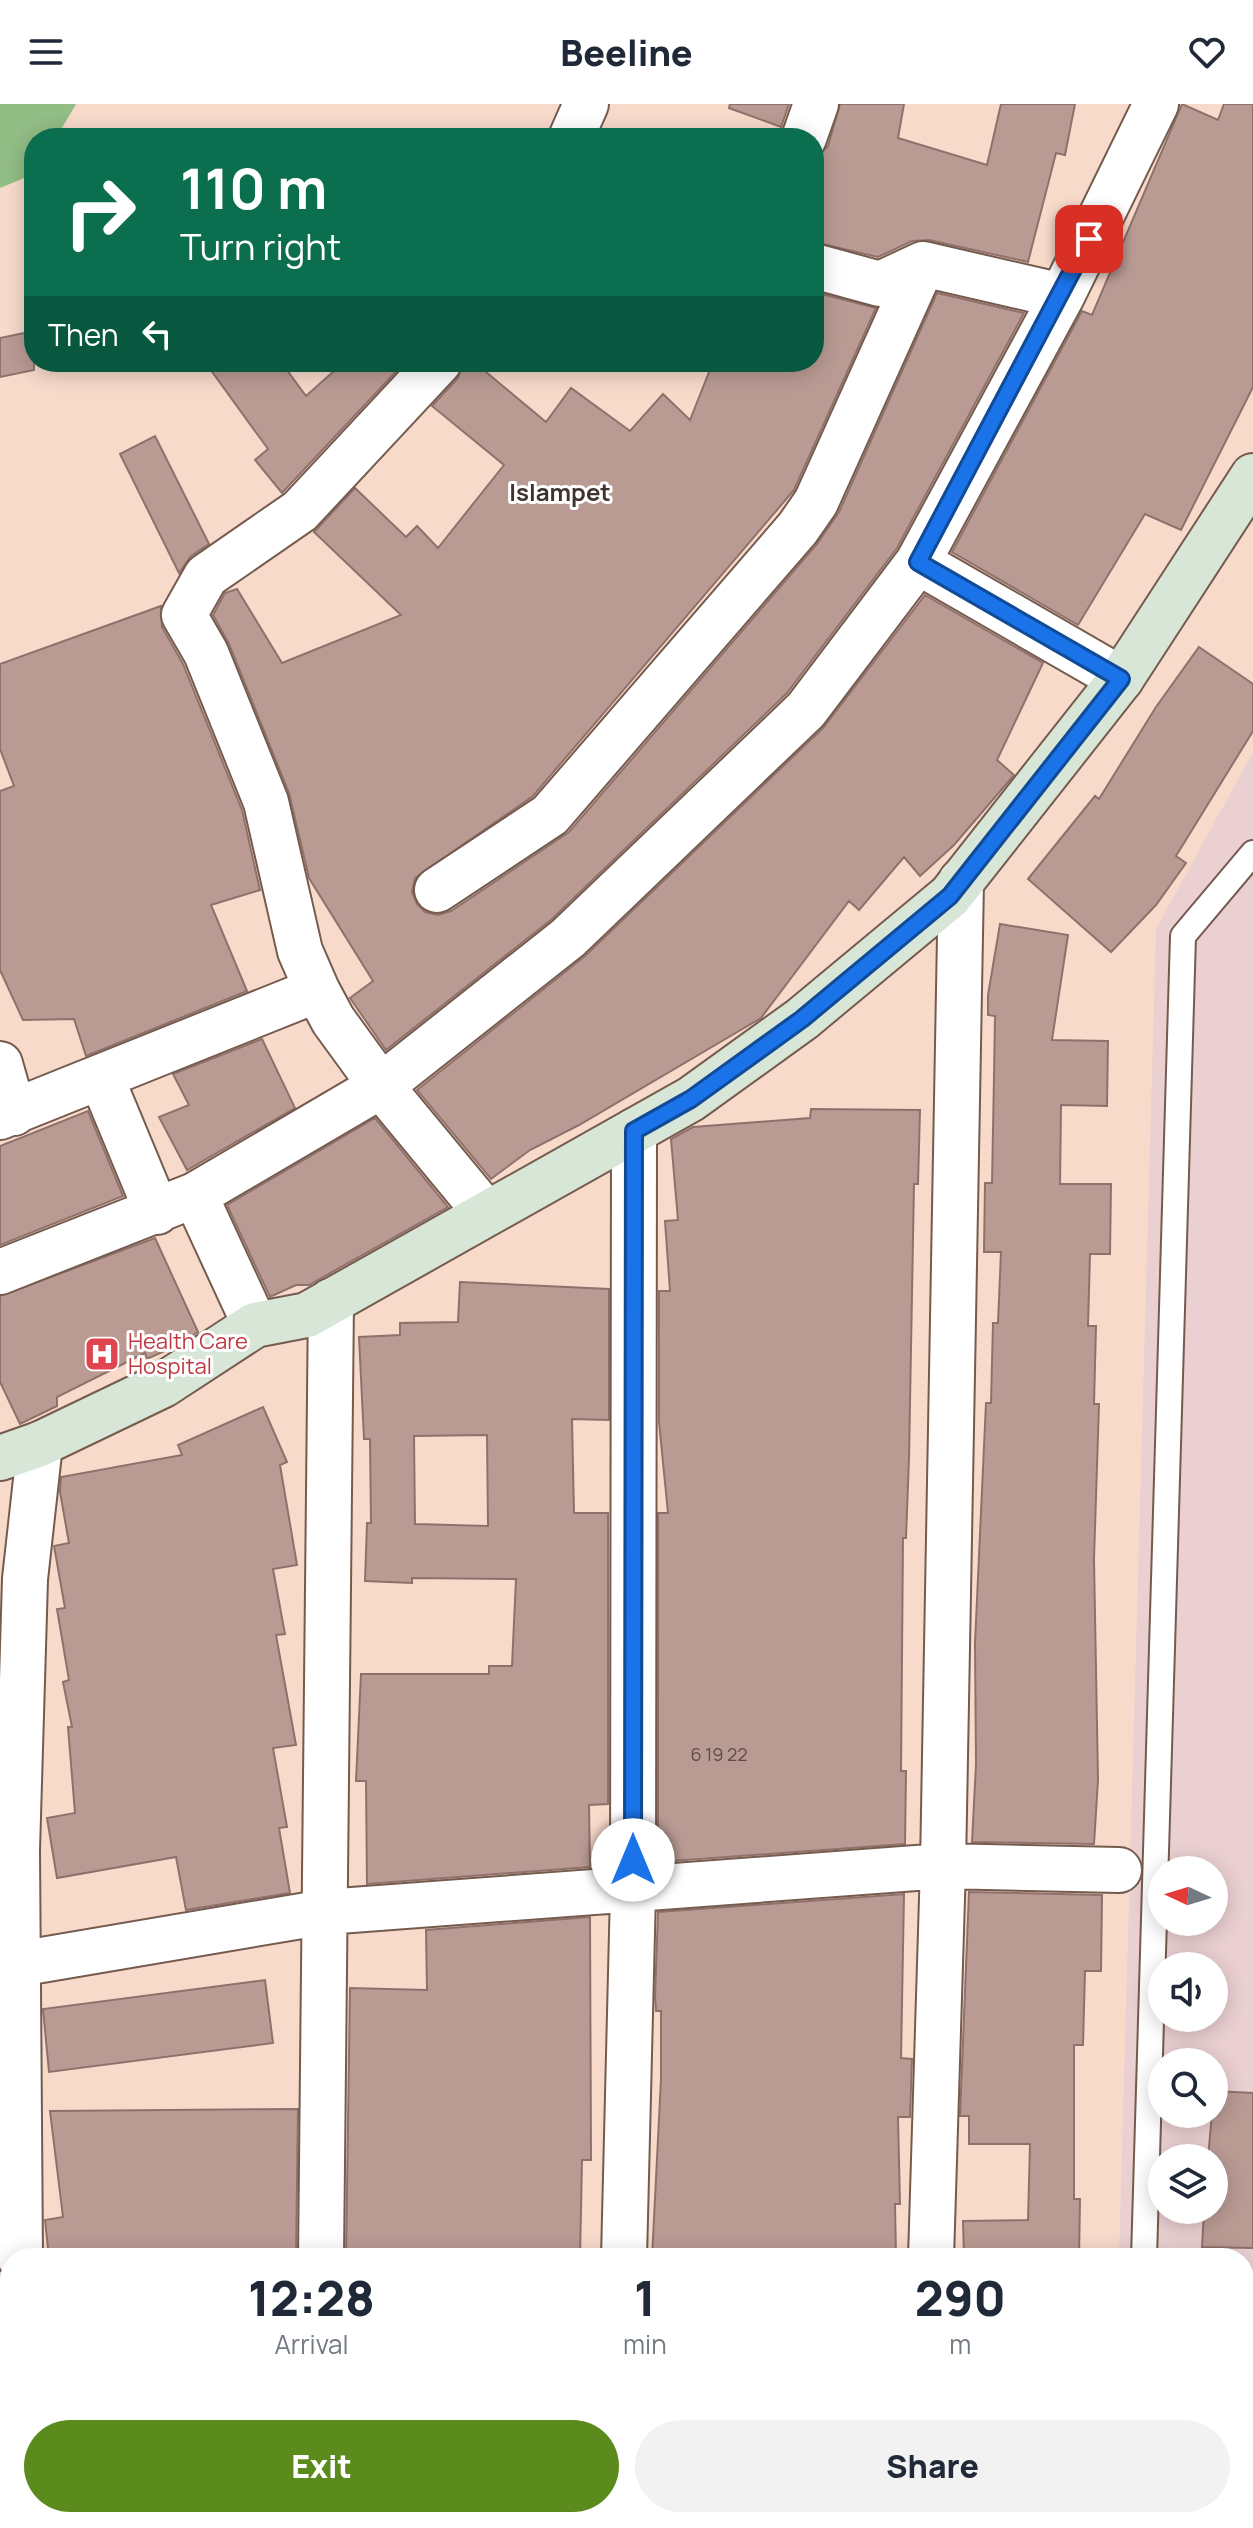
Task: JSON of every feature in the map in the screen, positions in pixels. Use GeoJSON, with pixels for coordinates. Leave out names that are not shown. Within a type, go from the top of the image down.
{"type":"FeatureCollection","features":[{"type":"Feature","properties":{"kind":"street"},"geometry":{"type":"LineString","coordinates":[[575,128],[586,104]]}},
{"type":"Feature","properties":{"kind":"street"},"geometry":{"type":"LineString","coordinates":[[808,128],[816,104]]}},
{"type":"Feature","properties":{"kind":"street"},"geometry":{"type":"LineString","coordinates":[[0,1272],[176,1204],[381,1086],[568,938],[806,710],[918,562],[1062,296],[1156,104]]}},
{"type":"Feature","properties":{"kind":"street"},"geometry":{"type":"LineString","coordinates":[[824,269],[880,284],[923,264],[1062,296]]}},
{"type":"Feature","properties":{"kind":"street"},"geometry":{"type":"LineString","coordinates":[[437,890],[550,815],[798,528],[816,502],[923,264]]}},
{"type":"Feature","properties":{"kind":"street"},"geometry":{"type":"LineString","coordinates":[[430,372],[300,511],[206,576],[184,615],[206,653],[266,802],[300,951],[317,990],[333,1020],[381,1086],[486,1213]]}},
{"type":"Feature","properties":{"kind":"street"},"geometry":{"type":"LineString","coordinates":[[20,2248],[9,1966],[17,1850],[25,1579],[20,1451],[163,1385],[255,1325],[307,1315],[691,1099],[802,1019],[950,896],[1121,679],[1253,476]]}},
{"type":"Feature","properties":{"kind":"street"},"geometry":{"type":"LineString","coordinates":[[918,562],[1121,679]]}},
{"type":"Feature","properties":{"kind":"street"},"geometry":{"type":"LineString","coordinates":[[931,2248],[943,1866],[961,881]]}},
{"type":"Feature","properties":{"kind":"street"},"geometry":{"type":"LineString","coordinates":[[0,1064],[7,1115],[317,990]]}},
{"type":"Feature","properties":{"kind":"street"},"geometry":{"type":"LineString","coordinates":[[101,1077],[176,1204],[255,1325]]}},
{"type":"Feature","properties":{"kind":"street"},"geometry":{"type":"LineString","coordinates":[[624,2248],[633,1892],[634,1131]]}},
{"type":"Feature","properties":{"kind":"street"},"geometry":{"type":"LineString","coordinates":[[321,2248],[331,1301]]}},
{"type":"Feature","properties":{"kind":"street"},"geometry":{"type":"LineString","coordinates":[[9,1966],[325,1912],[633,1892],[943,1866],[1119,1870]]}},
{"type":"Feature","properties":{"kind":"lane"},"geometry":{"type":"LineString","coordinates":[[1144,2248],[1183,936],[1253,853]]}},
{"type":"Feature","properties":{"kind":"shaded area"},"geometry":{"type":"Polygon","coordinates":[[[1253,752],[1253,2248],[1119,2248],[1156,929],[1253,752]]]}},
{"type":"Feature","properties":{"kind":"green space"},"geometry":{"type":"Polygon","coordinates":[[[0,104],[76,104],[62,128],[24,128],[24,178],[0,188],[0,104]]]}},
{"type":"Feature","properties":{"kind":"building"},"geometry":{"type":"Polygon","coordinates":[[[730,104],[789,104],[781,127],[729,108],[730,104]]]}},
{"type":"Feature","properties":{"kind":"building"},"geometry":{"type":"Polygon","coordinates":[[[840,104],[904,104],[898,138],[987,165],[1001,104],[1075,104],[1065,155],[1056,153],[1028,262],[929,240],[912,241],[878,257],[824,244],[824,150],[828,146],[840,104]]]}},
{"type":"Feature","properties":{"kind":"building"},"geometry":{"type":"Polygon","coordinates":[[[1182,104],[1218,120],[1224,104],[1253,104],[1253,387],[1181,530],[1145,514],[1078,625],[952,552],[1082,311],[1092,315],[1182,104]]]}},
{"type":"Feature","properties":{"kind":"building"},"geometry":{"type":"Polygon","coordinates":[[[937,293],[1024,313],[897,548],[787,693],[552,919],[386,1050],[350,998],[373,981],[309,878],[289,793],[229,644],[213,615],[225,593],[237,589],[282,663],[401,615],[314,532],[355,488],[406,537],[417,526],[438,548],[504,465],[432,406],[460,372],[486,372],[546,422],[571,388],[630,431],[663,394],[690,420],[709,372],[824,372],[824,295],[876,308],[794,490],[533,796],[415,878],[412,892],[425,912],[438,915],[451,911],[569,832],[817,544],[839,512],[937,293]]]}},
{"type":"Feature","properties":{"kind":"building"},"geometry":{"type":"Polygon","coordinates":[[[24,333],[24,372],[0,377],[0,338],[24,333]]]}},
{"type":"Feature","properties":{"kind":"building"},"geometry":{"type":"Polygon","coordinates":[[[212,372],[288,372],[306,396],[333,372],[396,372],[282,493],[255,460],[268,449],[212,372]]]}},
{"type":"Feature","properties":{"kind":"building"},"geometry":{"type":"Polygon","coordinates":[[[155,436],[209,544],[191,556],[179,573],[120,454],[155,436]]]}},
{"type":"Feature","properties":{"kind":"building"},"geometry":{"type":"Polygon","coordinates":[[[925,595],[1043,663],[997,760],[1014,775],[954,845],[920,876],[904,857],[859,910],[849,901],[761,1018],[579,1125],[530,1150],[491,1179],[417,1090],[585,956],[823,728],[925,595]]]}},
{"type":"Feature","properties":{"kind":"building"},"geometry":{"type":"Polygon","coordinates":[[[161,606],[162,627],[183,664],[242,810],[260,890],[211,905],[247,991],[86,1056],[74,1019],[23,1020],[0,970],[0,791],[14,786],[0,749],[0,664],[161,606]]]}},
{"type":"Feature","properties":{"kind":"building"},"geometry":{"type":"Polygon","coordinates":[[[1199,647],[1253,684],[1253,731],[1176,856],[1186,863],[1156,905],[1111,952],[1028,879],[1095,796],[1099,799],[1156,707],[1199,647]]]}},
{"type":"Feature","properties":{"kind":"building"},"geometry":{"type":"Polygon","coordinates":[[[1000,924],[1068,935],[1052,1040],[1108,1041],[1107,1106],[1061,1105],[1060,1184],[1111,1184],[1110,1254],[1090,1254],[1088,1326],[1096,1326],[1094,1404],[1099,1404],[1094,1559],[1098,1780],[1094,1844],[972,1842],[976,1764],[975,1643],[986,1403],[991,1403],[993,1323],[998,1323],[1001,1252],[984,1252],[985,1183],[992,1183],[995,1016],[988,1015],[988,995],[1000,924]]]}},
{"type":"Feature","properties":{"kind":"building"},"geometry":{"type":"Polygon","coordinates":[[[262,1039],[295,1108],[187,1170],[159,1117],[189,1105],[173,1074],[262,1039]]]}},
{"type":"Feature","properties":{"kind":"building"},"geometry":{"type":"Polygon","coordinates":[[[811,1109],[920,1110],[918,1184],[914,1184],[909,1458],[906,1538],[903,1538],[901,1771],[906,1771],[905,1844],[658,1862],[658,1513],[668,1513],[659,1422],[659,1291],[670,1291],[665,1221],[678,1220],[671,1139],[693,1127],[810,1118],[811,1109]]]}},
{"type":"Feature","properties":{"kind":"building"},"geometry":{"type":"Polygon","coordinates":[[[88,1111],[123,1196],[0,1245],[0,1146],[88,1111]]]}},
{"type":"Feature","properties":{"kind":"building"},"geometry":{"type":"Polygon","coordinates":[[[375,1118],[448,1207],[309,1285],[296,1285],[270,1297],[227,1205],[375,1118]]]}},
{"type":"Feature","properties":{"kind":"building"},"geometry":{"type":"Polygon","coordinates":[[[155,1238],[198,1332],[180,1344],[147,1359],[145,1353],[57,1397],[57,1406],[20,1424],[0,1382],[0,1296],[155,1238]]]}},
{"type":"Feature","properties":{"kind":"building"},"geometry":{"type":"Polygon","coordinates":[[[460,1282],[609,1289],[609,1420],[572,1419],[574,1513],[608,1513],[608,1804],[589,1805],[590,1867],[367,1884],[366,1781],[356,1781],[361,1674],[489,1674],[489,1666],[512,1666],[516,1579],[412,1578],[412,1583],[365,1581],[367,1523],[371,1523],[370,1439],[364,1439],[359,1337],[400,1335],[400,1323],[458,1322],[460,1282]],[[487,1435],[414,1436],[415,1524],[488,1526],[487,1435]]]}},
{"type":"Feature","properties":{"kind":"building"},"geometry":{"type":"Polygon","coordinates":[[[263,1407],[287,1462],[280,1465],[297,1565],[273,1569],[285,1634],[276,1635],[296,1745],[273,1748],[287,1827],[279,1828],[290,1893],[186,1910],[176,1857],[57,1878],[47,1818],[75,1813],[68,1727],[72,1727],[63,1682],[69,1680],[57,1609],[65,1608],[54,1546],[69,1543],[60,1492],[61,1477],[182,1455],[178,1445],[263,1407]]]}},
{"type":"Feature","properties":{"kind":"building"},"geometry":{"type":"Polygon","coordinates":[[[969,1892],[1102,1895],[1101,1971],[1085,1971],[1083,2045],[1074,2045],[1074,2199],[1080,2199],[1079,2248],[964,2248],[963,2221],[1028,2220],[1030,2144],[969,2144],[969,2116],[960,2116],[969,1892]]]}},
{"type":"Feature","properties":{"kind":"building"},"geometry":{"type":"Polygon","coordinates":[[[904,1894],[901,2058],[912,2059],[910,2117],[898,2117],[900,2204],[895,2204],[896,2248],[653,2248],[661,2079],[661,2011],[656,2011],[655,1997],[658,1912],[904,1894]]]}},
{"type":"Feature","properties":{"kind":"building"},"geometry":{"type":"Polygon","coordinates":[[[590,1917],[591,2160],[582,2160],[580,2248],[346,2248],[350,1988],[427,1990],[426,1930],[590,1917]]]}},
{"type":"Feature","properties":{"kind":"building"},"geometry":{"type":"Polygon","coordinates":[[[265,1980],[273,2043],[49,2072],[43,2009],[265,1980]]]}},
{"type":"Feature","properties":{"kind":"building"},"geometry":{"type":"Polygon","coordinates":[[[1228,2092],[1253,2093],[1253,2248],[1202,2247],[1203,2224],[1228,2224],[1228,2144],[1209,2144],[1211,2128],[1228,2128],[1228,2092]]]}},
{"type":"Feature","properties":{"kind":"building"},"geometry":{"type":"Polygon","coordinates":[[[298,2109],[296,2248],[48,2248],[45,2220],[63,2217],[50,2111],[298,2109]]]}},
{"type":"Feature","properties":{"kind":"place","name":"Health Care Hospital"},"geometry":{"type":"Point","coordinates":[102,1354]}},
{"type":"Feature","properties":{"kind":"district","name":"Islampet"},"geometry":{"type":"Point","coordinates":[560,491]}},
{"type":"Feature","properties":{"kind":"route"},"geometry":{"type":"LineString","coordinates":[[633,1860],[634,1131],[691,1099],[802,1019],[950,896],[1121,679],[918,562],[1062,296],[1089,239]]}}]}
